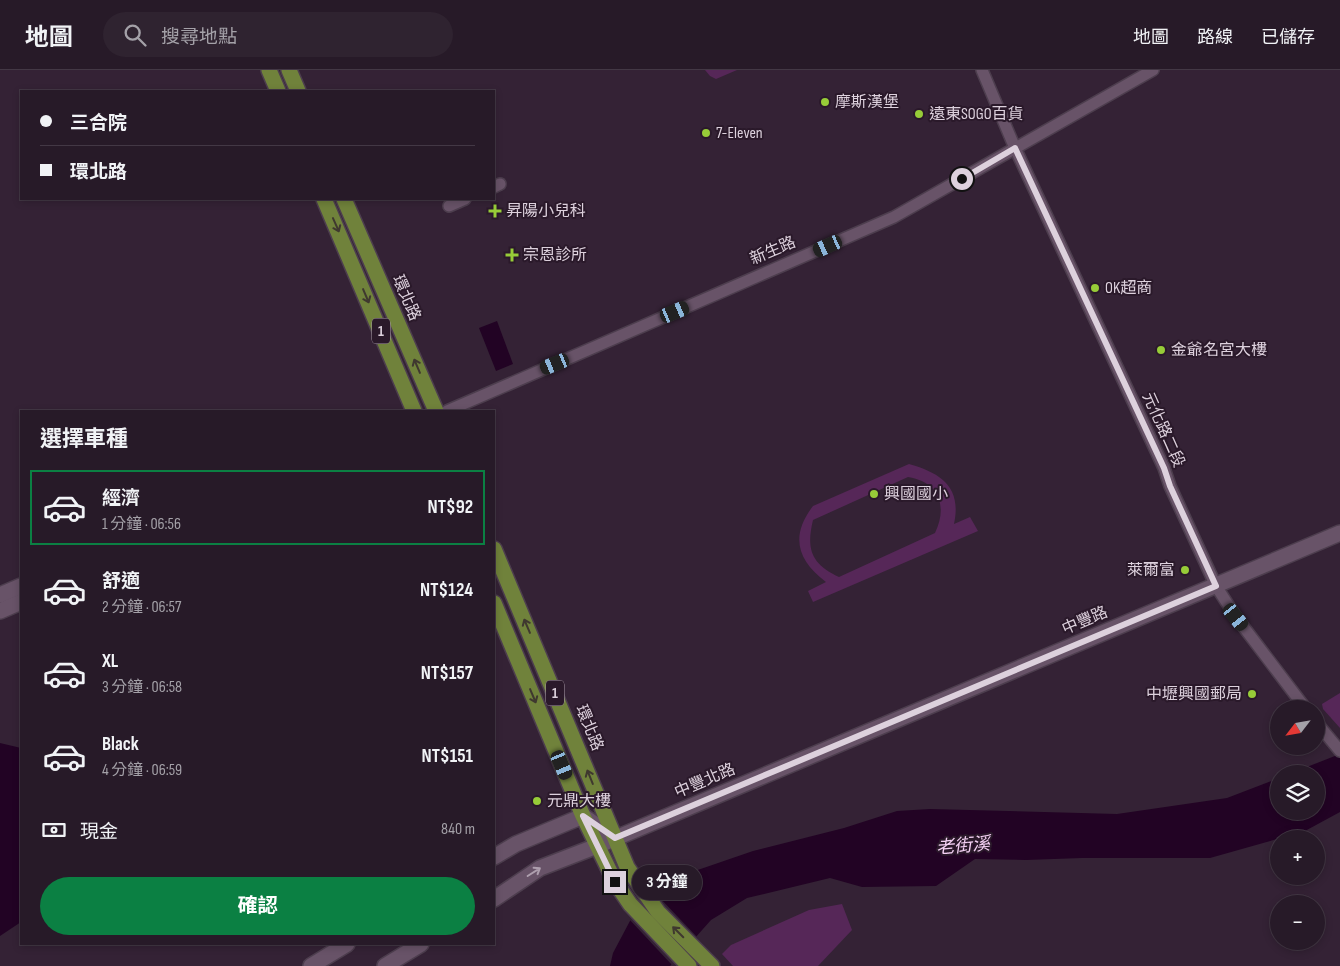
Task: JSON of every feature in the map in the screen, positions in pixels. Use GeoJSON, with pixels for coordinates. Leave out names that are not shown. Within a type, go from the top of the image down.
{"type":"FeatureCollection","features":[{"type":"Feature","properties":{"kind":"main road"},"geometry":{"type":"LineString","coordinates":[[289,70],[298,90]]}},
{"type":"Feature","properties":{"kind":"main road"},"geometry":{"type":"LineString","coordinates":[[271,71],[278,90]]}},
{"type":"Feature","properties":{"kind":"main road","name":"1"},"geometry":{"type":"LineString","coordinates":[[324,200],[414,410]]}},
{"type":"Feature","properties":{"kind":"main road","name":"環北路"},"geometry":{"type":"LineString","coordinates":[[344,200],[436,410]]}},
{"type":"Feature","properties":{"kind":"main road","name":"中豐路"},"geometry":{"type":"LineString","coordinates":[[843,743],[1340,533]]}},
{"type":"Feature","properties":{"kind":"main road","name":"環北路"},"geometry":{"type":"LineString","coordinates":[[495,551],[627,867],[658,912],[712,966]]}},
{"type":"Feature","properties":{"kind":"main road"},"geometry":{"type":"LineString","coordinates":[[0,595],[20,586]]}},
{"type":"Feature","properties":{"kind":"main road"},"geometry":{"type":"LineString","coordinates":[[0,611],[20,602]]}},
{"type":"Feature","properties":{"kind":"main road","name":"1"},"geometry":{"type":"LineString","coordinates":[[495,605],[583,816],[615,882],[630,904],[689,966]]}},
{"type":"Feature","properties":{"kind":"main road","name":"中豐北路"},"geometry":{"type":"LineString","coordinates":[[495,898],[540,868],[843,743]]}},
{"type":"Feature","properties":{"kind":"main road"},"geometry":{"type":"LineString","coordinates":[[495,856],[516,844],[583,816],[615,838]]}},
{"type":"Feature","properties":{"kind":"main road"},"geometry":{"type":"LineString","coordinates":[[310,966],[345,945]]}},
{"type":"Feature","properties":{"kind":"main road"},"geometry":{"type":"LineString","coordinates":[[384,966],[419,945]]}},
{"type":"Feature","properties":{"kind":"street","name":"元化路二段"},"geometry":{"type":"LineString","coordinates":[[982,70],[1015,148],[1164,468],[1170,486],[1216,586],[1236,617],[1299,700]]}},
{"type":"Feature","properties":{"kind":"street","name":"新生路"},"geometry":{"type":"LineString","coordinates":[[449,410],[894,217],[1153,70]]}},
{"type":"Feature","properties":{"kind":"street"},"geometry":{"type":"LineString","coordinates":[[449,206],[463,200]]}},
{"type":"Feature","properties":{"kind":"street"},"geometry":{"type":"LineString","coordinates":[[347,251],[364,244]]}},
{"type":"Feature","properties":{"kind":"street"},"geometry":{"type":"LineString","coordinates":[[1325,732],[1340,751]]}},
{"type":"Feature","properties":{"kind":"shaded area"},"geometry":{"type":"Polygon","coordinates":[[[705,70],[737,70],[716,79],[705,70]]]}},
{"type":"Feature","properties":{"kind":"shaded area"},"geometry":{"type":"Polygon","coordinates":[[[909,464],[931,472],[946,483],[952,491],[955,500],[954,524],[970,517],[978,531],[813,602],[808,591],[826,582],[816,574],[803,556],[799,537],[801,527],[813,506],[909,464]],[[908,477],[813,520],[810,539],[811,547],[813,554],[822,567],[839,577],[935,533],[941,514],[938,497],[934,490],[919,480],[908,477]]]}},
{"type":"Feature","properties":{"kind":"shaded area"},"geometry":{"type":"Polygon","coordinates":[[[1340,693],[1340,728],[1325,711],[1325,702],[1340,693]]]}},
{"type":"Feature","properties":{"kind":"shaded area"},"geometry":{"type":"Polygon","coordinates":[[[842,904],[852,930],[818,966],[733,966],[722,954],[731,945],[809,910],[842,904]]]}},
{"type":"Feature","properties":{"kind":"water"},"geometry":{"type":"Polygon","coordinates":[[[497,321],[513,364],[496,371],[479,328],[497,321]]]}},
{"type":"Feature","properties":{"kind":"water"},"geometry":{"type":"Polygon","coordinates":[[[0,743],[20,748],[20,923],[0,936],[0,743]]]}},
{"type":"Feature","properties":{"kind":"water","name":"老街溪"},"geometry":{"type":"Polygon","coordinates":[[[1340,754],[1340,812],[1307,830],[1270,830],[1270,841],[1210,858],[975,859],[936,886],[862,887],[830,878],[747,898],[711,920],[670,966],[610,966],[613,953],[631,919],[686,874],[753,851],[844,828],[897,811],[930,809],[1117,814],[1227,798],[1270,781],[1270,820],[1325,820],[1325,765],[1312,765],[1340,754]]]}},
{"type":"Feature","properties":{"kind":"pier"},"geometry":{"type":"Polygon","coordinates":[[[657,895],[698,938],[673,966],[629,919],[657,895]]]}},
{"type":"Feature","properties":{"kind":"place","name":"摩斯漢堡"},"geometry":{"type":"Point","coordinates":[825,102]}},
{"type":"Feature","properties":{"kind":"place","name":"遠東SOGO百貨"},"geometry":{"type":"Point","coordinates":[919,114]}},
{"type":"Feature","properties":{"kind":"place","name":"7-Eleven"},"geometry":{"type":"Point","coordinates":[706,133]}},
{"type":"Feature","properties":{"kind":"place","name":"昇陽小兒科"},"geometry":{"type":"Point","coordinates":[495,211]}},
{"type":"Feature","properties":{"kind":"place","name":"宗恩診所"},"geometry":{"type":"Point","coordinates":[512,255]}},
{"type":"Feature","properties":{"kind":"place","name":"OK超商"},"geometry":{"type":"Point","coordinates":[1095,288]}},
{"type":"Feature","properties":{"kind":"place","name":"金爺名宮大樓"},"geometry":{"type":"Point","coordinates":[1161,350]}},
{"type":"Feature","properties":{"kind":"place","name":"興國國小"},"geometry":{"type":"Point","coordinates":[874,494]}},
{"type":"Feature","properties":{"kind":"place","name":"萊爾富"},"geometry":{"type":"Point","coordinates":[1185,570]}},
{"type":"Feature","properties":{"kind":"place","name":"中壢興國郵局"},"geometry":{"type":"Point","coordinates":[1252,694]}},
{"type":"Feature","properties":{"kind":"place","name":"元鼎大樓"},"geometry":{"type":"Point","coordinates":[537,801]}},
{"type":"Feature","properties":{"kind":"route"},"geometry":{"type":"LineString","coordinates":[[615,882],[583,816],[615,838],[1216,586],[1170,486],[1164,468],[1015,148],[962,179]]}}]}
